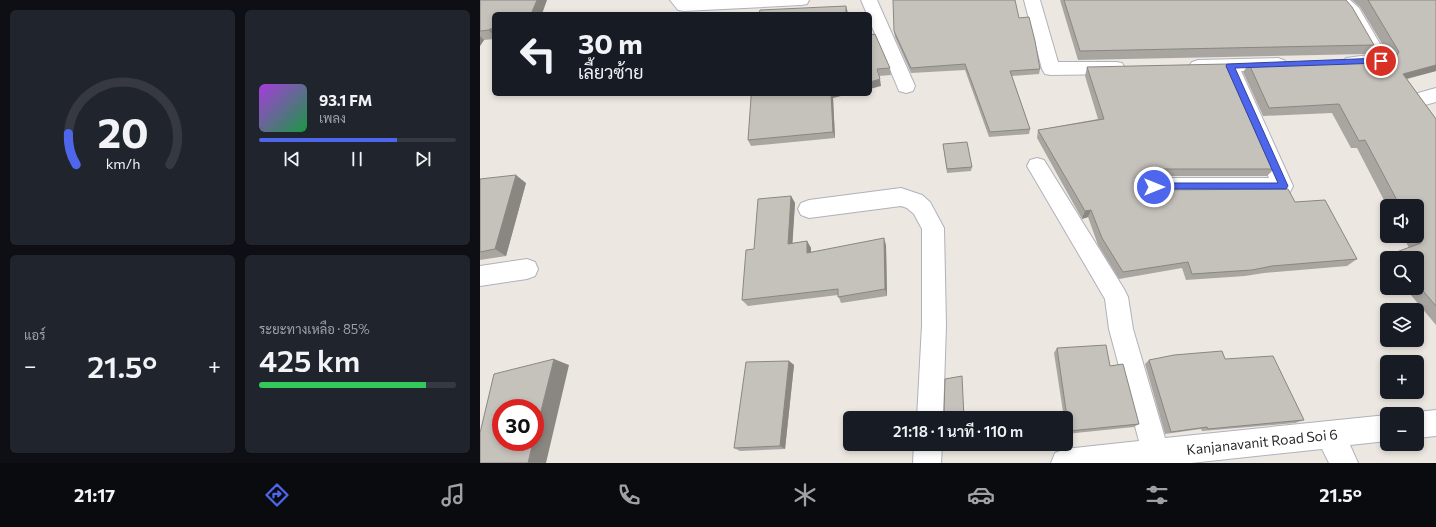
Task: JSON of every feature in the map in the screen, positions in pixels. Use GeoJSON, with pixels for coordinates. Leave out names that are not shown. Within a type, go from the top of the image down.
{"type":"FeatureCollection","features":[{"type":"Feature","properties":{"kind":"street"},"geometry":{"type":"LineString","coordinates":[[678,0],[684,6],[801,0]]}},
{"type":"Feature","properties":{"kind":"street"},"geometry":{"type":"LineString","coordinates":[[869,0],[906,86]]}},
{"type":"Feature","properties":{"kind":"street"},"geometry":{"type":"LineString","coordinates":[[1032,0],[1051,69],[1129,68]]}},
{"type":"Feature","properties":{"kind":"street"},"geometry":{"type":"LineString","coordinates":[[1333,62],[1381,61],[1352,12],[1340,0]]}},
{"type":"Feature","properties":{"kind":"street"},"geometry":{"type":"LineString","coordinates":[[1183,66],[1293,64]]}},
{"type":"Feature","properties":{"kind":"street"},"geometry":{"type":"LineString","coordinates":[[1154,187],[1283,186],[1230,66]]}},
{"type":"Feature","properties":{"kind":"street"},"geometry":{"type":"LineString","coordinates":[[1037,166],[1116,297],[1121,329],[1156,453]]}},
{"type":"Feature","properties":{"kind":"street"},"geometry":{"type":"LineString","coordinates":[[809,209],[901,197],[914,201],[922,208],[933,228],[934,326],[930,411]]}},
{"type":"Feature","properties":{"kind":"street"},"geometry":{"type":"LineString","coordinates":[[480,276],[527,269]]}},
{"type":"Feature","properties":{"kind":"street"},"geometry":{"type":"LineString","coordinates":[[1424,424],[1436,423]]}},
{"type":"Feature","properties":{"kind":"street","name":"Kanjanavanit Road Soi 6"},"geometry":{"type":"LineString","coordinates":[[1065,463],[1380,429]]}},
{"type":"Feature","properties":{"kind":"street"},"geometry":{"type":"LineString","coordinates":[[1330,435],[1344,463]]}},
{"type":"Feature","properties":{"kind":"street"},"geometry":{"type":"LineString","coordinates":[[927,463],[928,451]]}},
{"type":"Feature","properties":{"kind":"building"},"geometry":{"type":"Polygon","coordinates":[[[480,0],[537,0],[532,12],[492,12],[492,28],[480,31],[480,0]]]}},
{"type":"Feature","properties":{"kind":"building"},"geometry":{"type":"Polygon","coordinates":[[[893,0],[1015,0],[1019,18],[1029,17],[1040,69],[1010,71],[1030,129],[990,132],[965,64],[911,68],[894,31],[893,0]]]}},
{"type":"Feature","properties":{"kind":"building"},"geometry":{"type":"Polygon","coordinates":[[[1064,0],[1346,0],[1352,7],[1374,45],[1080,51],[1064,0]]]}},
{"type":"Feature","properties":{"kind":"building"},"geometry":{"type":"Polygon","coordinates":[[[1368,0],[1436,0],[1436,65],[1403,74],[1436,119],[1436,306],[1424,292],[1424,251],[1399,251],[1424,243],[1424,199],[1396,199],[1365,140],[1359,141],[1339,104],[1269,108],[1249,64],[1389,60],[1395,58],[1399,52],[1368,0]]]}},
{"type":"Feature","properties":{"kind":"building"},"geometry":{"type":"Polygon","coordinates":[[[846,6],[846,12],[760,12],[760,10],[846,6]]]}},
{"type":"Feature","properties":{"kind":"building"},"geometry":{"type":"Polygon","coordinates":[[[875,34],[890,68],[877,69],[880,79],[872,81],[872,35],[875,34]]]}},
{"type":"Feature","properties":{"kind":"building"},"geometry":{"type":"Polygon","coordinates":[[[1227,64],[1274,169],[1158,169],[1151,172],[1147,179],[1150,186],[1158,190],[1288,189],[1295,202],[1325,200],[1357,259],[1272,266],[1252,270],[1192,274],[1188,262],[1123,272],[1102,238],[1091,210],[1085,211],[1038,130],[1104,119],[1087,67],[1227,64]]]}},
{"type":"Feature","properties":{"kind":"building"},"geometry":{"type":"Polygon","coordinates":[[[751,96],[831,96],[833,132],[748,140],[751,96]]]}},
{"type":"Feature","properties":{"kind":"building"},"geometry":{"type":"Polygon","coordinates":[[[967,142],[972,167],[947,169],[943,144],[967,142]]]}},
{"type":"Feature","properties":{"kind":"building"},"geometry":{"type":"Polygon","coordinates":[[[516,175],[495,249],[480,252],[480,179],[516,175]]]}},
{"type":"Feature","properties":{"kind":"building"},"geometry":{"type":"Polygon","coordinates":[[[791,196],[788,244],[807,241],[807,253],[884,238],[885,289],[838,297],[838,289],[742,300],[746,250],[754,249],[758,199],[791,196]]]}},
{"type":"Feature","properties":{"kind":"building"},"geometry":{"type":"Polygon","coordinates":[[[1106,345],[1110,366],[1123,364],[1139,424],[1073,431],[1073,411],[1066,411],[1057,348],[1106,345]]]}},
{"type":"Feature","properties":{"kind":"building"},"geometry":{"type":"Polygon","coordinates":[[[1222,351],[1225,359],[1273,356],[1304,420],[1208,429],[1207,427],[1171,432],[1149,360],[1174,355],[1222,351]]]}},
{"type":"Feature","properties":{"kind":"building"},"geometry":{"type":"Polygon","coordinates":[[[554,359],[544,399],[492,399],[492,451],[531,451],[528,463],[480,463],[480,433],[494,374],[554,359]]]}},
{"type":"Feature","properties":{"kind":"building"},"geometry":{"type":"Polygon","coordinates":[[[789,361],[780,446],[734,448],[746,362],[789,361]]]}},
{"type":"Feature","properties":{"kind":"building"},"geometry":{"type":"Polygon","coordinates":[[[962,376],[964,411],[944,411],[945,379],[962,376]]]}},
{"type":"Feature","properties":{"kind":"route"},"geometry":{"type":"LineString","coordinates":[[1154,187],[1283,186],[1230,66],[1381,61]]}}]}
